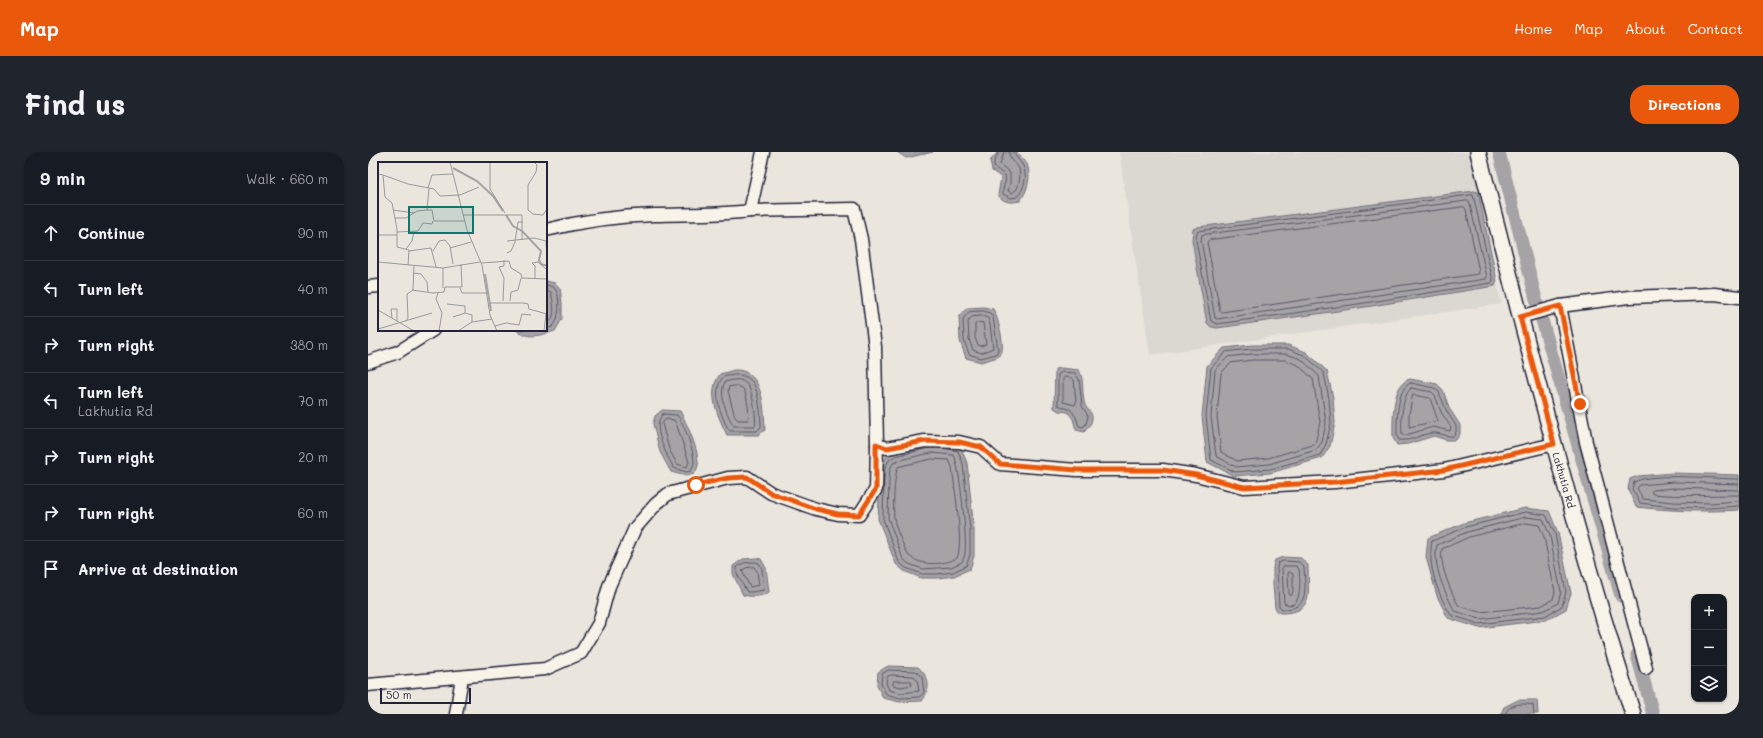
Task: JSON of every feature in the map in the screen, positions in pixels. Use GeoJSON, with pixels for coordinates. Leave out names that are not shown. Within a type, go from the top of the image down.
{"type":"FeatureCollection","features":[{"type":"Feature","properties":{"kind":"street"},"geometry":{"type":"LineString","coordinates":[[750,210],[763,152]]}},
{"type":"Feature","properties":{"kind":"street","name":"Lakhutia Rd"},"geometry":{"type":"LineString","coordinates":[[1478,152],[1554,444],[1612,649],[1633,714]]}},
{"type":"Feature","properties":{"kind":"street"},"geometry":{"type":"LineString","coordinates":[[368,685],[545,669],[581,654],[599,623],[609,586],[635,528],[656,504],[668,494],[728,478],[747,477],[771,493],[816,509],[838,514],[859,515],[876,489],[875,347],[860,239],[854,209],[750,210],[731,213],[653,215],[575,223],[547,230]]}},
{"type":"Feature","properties":{"kind":"street"},"geometry":{"type":"LineString","coordinates":[[1520,317],[1560,306],[1629,297],[1714,294],[1739,297]]}},
{"type":"Feature","properties":{"kind":"street"},"geometry":{"type":"LineString","coordinates":[[1560,306],[1586,442],[1646,668]]}},
{"type":"Feature","properties":{"kind":"street"},"geometry":{"type":"LineString","coordinates":[[368,362],[398,352],[431,331]]}},
{"type":"Feature","properties":{"kind":"street"},"geometry":{"type":"LineString","coordinates":[[876,444],[887,448],[925,441],[959,442],[981,447],[1000,464],[1077,470],[1163,470],[1196,475],[1244,487],[1335,482],[1444,470],[1554,444]]}},
{"type":"Feature","properties":{"kind":"street"},"geometry":{"type":"LineString","coordinates":[[456,714],[462,677]]}},
{"type":"Feature","properties":{"kind":"shaded area"},"geometry":{"type":"Polygon","coordinates":[[[1119,152],[1474,152],[1501,304],[1150,355],[1119,152]]]}},
{"type":"Feature","properties":{"kind":"water"},"geometry":{"type":"Polygon","coordinates":[[[897,152],[933,152],[906,158],[897,152]]]}},
{"type":"Feature","properties":{"kind":"water"},"geometry":{"type":"Polygon","coordinates":[[[998,152],[1016,152],[1027,164],[1029,179],[1025,193],[1020,201],[1008,202],[1003,200],[998,195],[1001,177],[992,171],[990,161],[998,152]]]}},
{"type":"Feature","properties":{"kind":"water"},"geometry":{"type":"Polygon","coordinates":[[[1474,191],[1478,192],[1497,281],[1495,286],[1359,308],[1217,328],[1211,327],[1207,323],[1192,240],[1193,229],[1198,227],[1474,191]]]}},
{"type":"Feature","properties":{"kind":"water"},"geometry":{"type":"Polygon","coordinates":[[[547,281],[555,283],[560,288],[562,319],[555,331],[535,336],[518,331],[547,331],[547,281]]]}},
{"type":"Feature","properties":{"kind":"water"},"geometry":{"type":"Polygon","coordinates":[[[984,307],[993,309],[997,318],[1002,342],[1002,352],[998,357],[981,362],[966,358],[960,341],[959,317],[967,308],[984,307]]]}},
{"type":"Feature","properties":{"kind":"water"},"geometry":{"type":"Polygon","coordinates":[[[1252,345],[1288,345],[1306,352],[1327,371],[1333,398],[1335,423],[1330,446],[1322,458],[1270,473],[1234,476],[1207,462],[1202,416],[1207,366],[1224,348],[1252,345]]]}},
{"type":"Feature","properties":{"kind":"water"},"geometry":{"type":"Polygon","coordinates":[[[1061,368],[1079,370],[1081,374],[1085,405],[1092,417],[1090,425],[1084,432],[1076,430],[1073,419],[1068,412],[1059,411],[1054,408],[1055,369],[1061,368]]]}},
{"type":"Feature","properties":{"kind":"water"},"geometry":{"type":"Polygon","coordinates":[[[734,370],[742,371],[750,375],[755,380],[762,396],[765,430],[758,435],[727,435],[717,412],[714,397],[716,381],[720,374],[734,370]]]}},
{"type":"Feature","properties":{"kind":"water"},"geometry":{"type":"Polygon","coordinates":[[[1410,379],[1437,384],[1443,390],[1449,408],[1460,425],[1460,434],[1456,440],[1446,440],[1434,436],[1408,444],[1397,445],[1393,438],[1394,404],[1399,388],[1404,382],[1410,379]]]}},
{"type":"Feature","properties":{"kind":"water"},"geometry":{"type":"Polygon","coordinates":[[[662,410],[680,411],[683,416],[692,436],[698,456],[698,465],[694,474],[686,476],[671,472],[660,452],[653,424],[655,416],[662,410]]]}},
{"type":"Feature","properties":{"kind":"water"},"geometry":{"type":"Polygon","coordinates":[[[931,444],[961,448],[967,463],[974,530],[974,556],[970,569],[954,576],[921,578],[904,571],[896,564],[878,519],[880,478],[881,467],[886,457],[894,452],[931,444]]]}},
{"type":"Feature","properties":{"kind":"water"},"geometry":{"type":"Polygon","coordinates":[[[1673,473],[1739,475],[1739,510],[1688,511],[1636,507],[1628,489],[1630,479],[1638,476],[1673,473]]]}},
{"type":"Feature","properties":{"kind":"water"},"geometry":{"type":"Polygon","coordinates":[[[1525,508],[1549,511],[1558,533],[1571,593],[1566,609],[1546,620],[1479,628],[1448,618],[1437,596],[1426,557],[1428,538],[1464,523],[1525,508]]]}},
{"type":"Feature","properties":{"kind":"water"},"geometry":{"type":"Polygon","coordinates":[[[1283,557],[1301,558],[1308,565],[1309,584],[1307,600],[1304,606],[1299,610],[1279,613],[1275,608],[1273,567],[1275,560],[1283,557]]]}},
{"type":"Feature","properties":{"kind":"water"},"geometry":{"type":"Polygon","coordinates":[[[743,559],[761,559],[766,568],[769,592],[756,596],[743,595],[733,574],[733,566],[743,559]]]}},
{"type":"Feature","properties":{"kind":"water"},"geometry":{"type":"Polygon","coordinates":[[[888,666],[918,667],[922,671],[927,679],[928,687],[922,701],[900,702],[883,698],[877,685],[878,672],[888,666]]]}},
{"type":"Feature","properties":{"kind":"water"},"geometry":{"type":"Polygon","coordinates":[[[1518,700],[1537,700],[1538,714],[1501,714],[1504,707],[1518,700]]]}},
{"type":"Feature","properties":{"kind":"waterway"},"geometry":{"type":"LineString","coordinates":[[1499,152],[1536,299],[1621,596]]}},
{"type":"Feature","properties":{"kind":"waterway"},"geometry":{"type":"LineString","coordinates":[[1637,655],[1653,714]]}},
{"type":"Feature","properties":{"kind":"route"},"geometry":{"type":"LineString","coordinates":[[696,485],[728,478],[747,477],[771,493],[816,509],[838,514],[859,515],[876,489],[876,444],[887,448],[925,441],[959,442],[981,447],[1000,464],[1077,470],[1163,470],[1196,475],[1244,487],[1335,482],[1444,470],[1554,444],[1520,317],[1560,306],[1562,326],[1580,404]]}}]}
